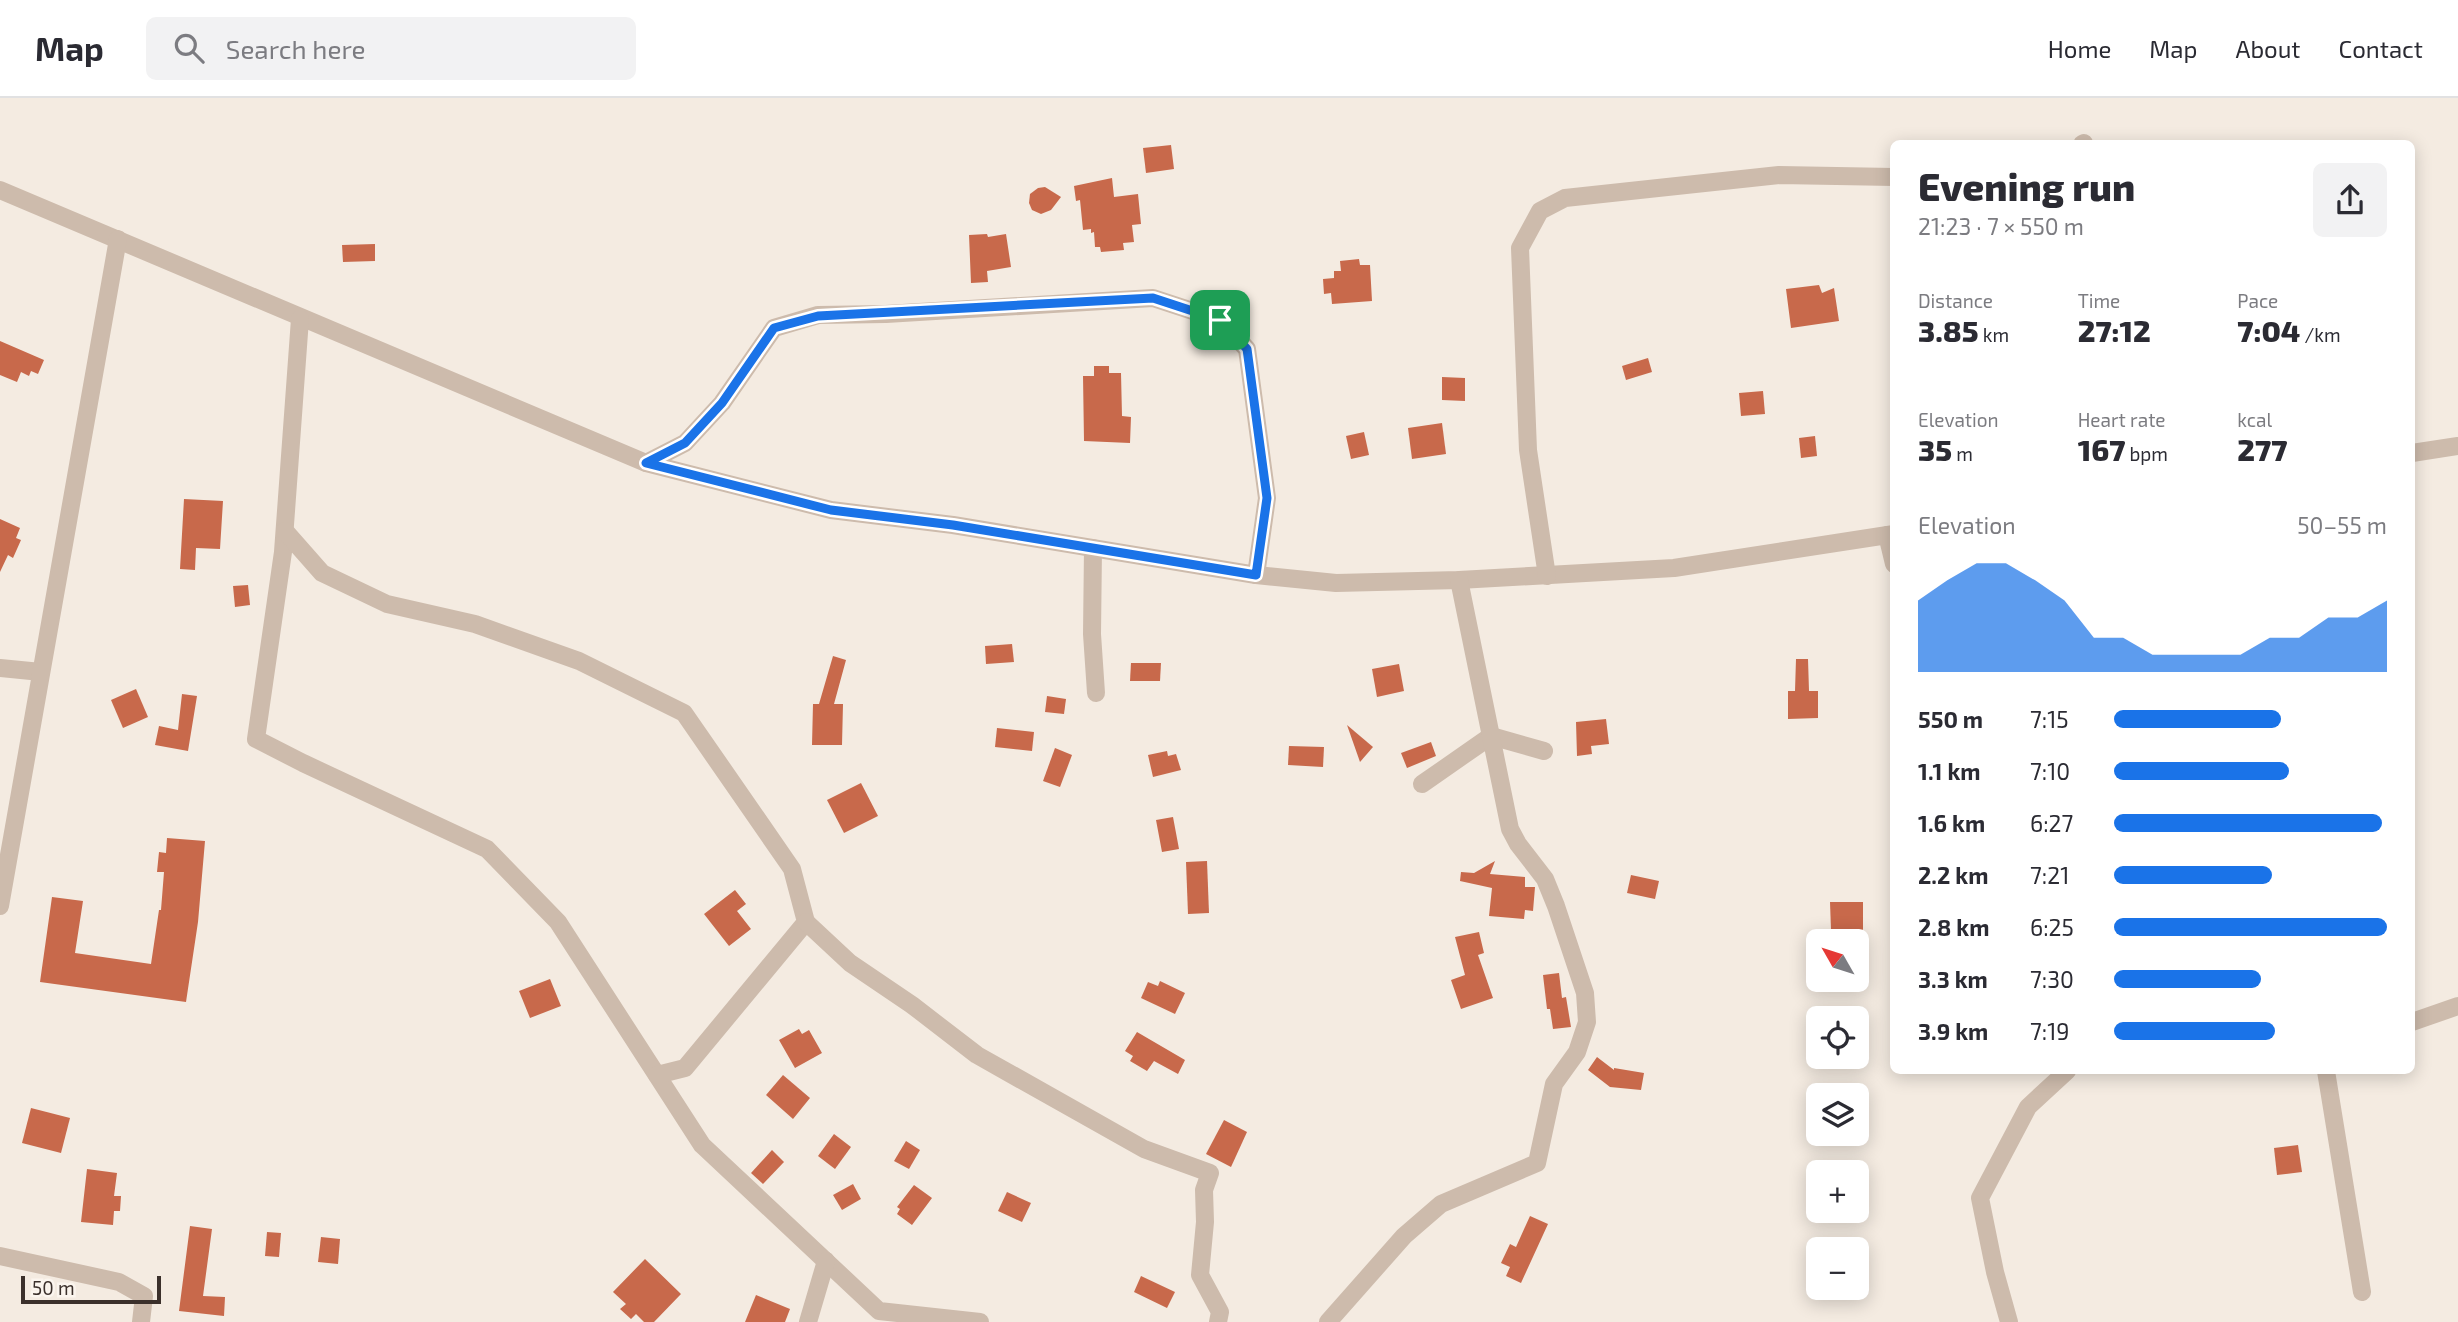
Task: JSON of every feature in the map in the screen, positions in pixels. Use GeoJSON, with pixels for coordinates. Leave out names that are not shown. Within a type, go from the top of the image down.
{"type":"FeatureCollection","features":[{"type":"Feature","properties":{"kind":"street"},"geometry":{"type":"LineString","coordinates":[[1547,576],[1528,450],[1520,248],[1540,211],[1565,198],[1779,175],[1890,177]]}},
{"type":"Feature","properties":{"kind":"street"},"geometry":{"type":"LineString","coordinates":[[0,190],[646,463],[831,510],[953,525],[1256,575],[1336,583],[1459,580],[1674,568],[1890,535]]}},
{"type":"Feature","properties":{"kind":"street"},"geometry":{"type":"LineString","coordinates":[[0,906],[6,840],[41,672],[118,239]]}},
{"type":"Feature","properties":{"kind":"street"},"geometry":{"type":"LineString","coordinates":[[646,463],[685,443],[722,403],[774,328],[818,316],[1153,298],[1220,320],[1247,349],[1267,498],[1256,575]]}},
{"type":"Feature","properties":{"kind":"street"},"geometry":{"type":"LineString","coordinates":[[300,319],[285,531],[256,739],[487,849],[558,922],[702,1145],[879,1311],[980,1322]]}},
{"type":"Feature","properties":{"kind":"street"},"geometry":{"type":"LineString","coordinates":[[2415,453],[2458,446]]}},
{"type":"Feature","properties":{"kind":"street"},"geometry":{"type":"LineString","coordinates":[[285,531],[322,573],[387,604],[475,624],[579,661],[684,713],[792,869],[806,922],[850,963],[912,1004],[977,1055],[1144,1149],[1210,1173],[1204,1190],[1205,1222],[1200,1275],[1220,1312],[1218,1322]]}},
{"type":"Feature","properties":{"kind":"street"},"geometry":{"type":"LineString","coordinates":[[1093,548],[1091,634],[1096,693]]}},
{"type":"Feature","properties":{"kind":"street"},"geometry":{"type":"LineString","coordinates":[[1328,1322],[1404,1236],[1441,1204],[1537,1163],[1554,1084],[1577,1052],[1587,1022],[1585,993],[1556,906],[1545,879],[1510,829],[1459,580]]}},
{"type":"Feature","properties":{"kind":"street"},"geometry":{"type":"LineString","coordinates":[[0,668],[41,672]]}},
{"type":"Feature","properties":{"kind":"street"},"geometry":{"type":"LineString","coordinates":[[1491,736],[1544,751]]}},
{"type":"Feature","properties":{"kind":"street"},"geometry":{"type":"LineString","coordinates":[[1422,784],[1491,736]]}},
{"type":"Feature","properties":{"kind":"street"},"geometry":{"type":"LineString","coordinates":[[657,1075],[685,1068],[806,922]]}},
{"type":"Feature","properties":{"kind":"street"},"geometry":{"type":"LineString","coordinates":[[2415,1021],[2458,1006]]}},
{"type":"Feature","properties":{"kind":"street"},"geometry":{"type":"LineString","coordinates":[[2009,1322],[1995,1272],[1980,1198],[2028,1107],[2064,1074]]}},
{"type":"Feature","properties":{"kind":"street"},"geometry":{"type":"LineString","coordinates":[[2326,1074],[2362,1292]]}},
{"type":"Feature","properties":{"kind":"street"},"geometry":{"type":"LineString","coordinates":[[0,1256],[119,1282],[144,1296],[141,1322]]}},
{"type":"Feature","properties":{"kind":"street"},"geometry":{"type":"LineString","coordinates":[[808,1322],[826,1261]]}},
{"type":"Feature","properties":{"kind":"building"},"geometry":{"type":"Polygon","coordinates":[[[1171,145],[1174,169],[1146,173],[1143,148],[1171,145]]]}},
{"type":"Feature","properties":{"kind":"building"},"geometry":{"type":"Polygon","coordinates":[[[1112,178],[1114,197],[1138,194],[1141,224],[1132,225],[1134,242],[1123,243],[1124,250],[1101,252],[1100,247],[1095,247],[1094,232],[1091,233],[1091,229],[1083,230],[1080,200],[1076,201],[1074,186],[1112,178]]]}},
{"type":"Feature","properties":{"kind":"building"},"geometry":{"type":"Polygon","coordinates":[[[1045,187],[1061,197],[1051,210],[1041,214],[1032,210],[1029,203],[1030,194],[1045,187]]]}},
{"type":"Feature","properties":{"kind":"building"},"geometry":{"type":"Polygon","coordinates":[[[987,234],[988,237],[1006,234],[1011,267],[987,271],[988,282],[971,283],[969,235],[987,234]]]}},
{"type":"Feature","properties":{"kind":"building"},"geometry":{"type":"Polygon","coordinates":[[[375,244],[375,261],[343,262],[342,245],[375,244]]]}},
{"type":"Feature","properties":{"kind":"building"},"geometry":{"type":"Polygon","coordinates":[[[1359,259],[1360,265],[1370,265],[1372,301],[1332,304],[1331,293],[1324,294],[1323,279],[1334,278],[1334,271],[1341,271],[1340,261],[1359,259]]]}},
{"type":"Feature","properties":{"kind":"building"},"geometry":{"type":"Polygon","coordinates":[[[1819,285],[1822,293],[1834,288],[1839,321],[1791,328],[1786,289],[1819,285]]]}},
{"type":"Feature","properties":{"kind":"building"},"geometry":{"type":"Polygon","coordinates":[[[0,341],[44,360],[38,374],[31,371],[29,376],[21,372],[17,382],[0,375],[0,341]]]}},
{"type":"Feature","properties":{"kind":"building"},"geometry":{"type":"Polygon","coordinates":[[[1648,358],[1652,372],[1626,380],[1622,366],[1648,358]]]}},
{"type":"Feature","properties":{"kind":"building"},"geometry":{"type":"Polygon","coordinates":[[[1094,366],[1109,366],[1109,373],[1121,373],[1122,416],[1131,417],[1130,443],[1084,441],[1083,376],[1094,376],[1094,366]]]}},
{"type":"Feature","properties":{"kind":"building"},"geometry":{"type":"Polygon","coordinates":[[[1442,377],[1465,378],[1465,401],[1442,400],[1442,377]]]}},
{"type":"Feature","properties":{"kind":"building"},"geometry":{"type":"Polygon","coordinates":[[[1763,391],[1765,414],[1741,416],[1739,393],[1763,391]]]}},
{"type":"Feature","properties":{"kind":"building"},"geometry":{"type":"Polygon","coordinates":[[[1442,423],[1446,454],[1412,459],[1408,428],[1442,423]]]}},
{"type":"Feature","properties":{"kind":"building"},"geometry":{"type":"Polygon","coordinates":[[[1364,432],[1369,455],[1351,459],[1346,436],[1364,432]]]}},
{"type":"Feature","properties":{"kind":"building"},"geometry":{"type":"Polygon","coordinates":[[[1815,436],[1817,456],[1801,458],[1799,438],[1815,436]]]}},
{"type":"Feature","properties":{"kind":"building"},"geometry":{"type":"Polygon","coordinates":[[[184,499],[223,501],[220,549],[196,548],[195,570],[180,569],[184,499]]]}},
{"type":"Feature","properties":{"kind":"building"},"geometry":{"type":"Polygon","coordinates":[[[0,519],[20,528],[16,538],[21,540],[13,558],[8,555],[0,572],[0,519]]]}},
{"type":"Feature","properties":{"kind":"building"},"geometry":{"type":"Polygon","coordinates":[[[248,585],[250,605],[235,607],[233,586],[248,585]]]}},
{"type":"Feature","properties":{"kind":"building"},"geometry":{"type":"Polygon","coordinates":[[[1012,644],[1014,662],[986,664],[985,646],[1012,644]]]}},
{"type":"Feature","properties":{"kind":"building"},"geometry":{"type":"Polygon","coordinates":[[[833,656],[846,660],[834,704],[843,704],[842,745],[812,745],[813,704],[819,704],[833,656]]]}},
{"type":"Feature","properties":{"kind":"building"},"geometry":{"type":"Polygon","coordinates":[[[1796,659],[1808,659],[1809,691],[1818,691],[1818,718],[1788,719],[1788,691],[1795,691],[1796,659]]]}},
{"type":"Feature","properties":{"kind":"building"},"geometry":{"type":"Polygon","coordinates":[[[1131,663],[1161,663],[1160,681],[1130,681],[1131,663]]]}},
{"type":"Feature","properties":{"kind":"building"},"geometry":{"type":"Polygon","coordinates":[[[1399,664],[1404,691],[1377,697],[1372,669],[1399,664]]]}},
{"type":"Feature","properties":{"kind":"building"},"geometry":{"type":"Polygon","coordinates":[[[136,689],[148,717],[123,728],[111,700],[136,689]]]}},
{"type":"Feature","properties":{"kind":"building"},"geometry":{"type":"Polygon","coordinates":[[[182,694],[197,696],[188,751],[155,745],[159,726],[178,730],[182,694]]]}},
{"type":"Feature","properties":{"kind":"building"},"geometry":{"type":"Polygon","coordinates":[[[1047,696],[1066,699],[1064,714],[1045,712],[1047,696]]]}},
{"type":"Feature","properties":{"kind":"building"},"geometry":{"type":"Polygon","coordinates":[[[1606,719],[1609,744],[1591,746],[1592,754],[1577,756],[1576,722],[1606,719]]]}},
{"type":"Feature","properties":{"kind":"building"},"geometry":{"type":"Polygon","coordinates":[[[1347,725],[1373,747],[1360,762],[1347,725]]]}},
{"type":"Feature","properties":{"kind":"building"},"geometry":{"type":"Polygon","coordinates":[[[997,728],[1034,732],[1032,751],[995,747],[997,728]]]}},
{"type":"Feature","properties":{"kind":"building"},"geometry":{"type":"Polygon","coordinates":[[[1431,742],[1436,756],[1407,768],[1401,753],[1431,742]]]}},
{"type":"Feature","properties":{"kind":"building"},"geometry":{"type":"Polygon","coordinates":[[[1289,746],[1324,747],[1323,767],[1288,765],[1289,746]]]}},
{"type":"Feature","properties":{"kind":"building"},"geometry":{"type":"Polygon","coordinates":[[[1055,748],[1072,755],[1060,787],[1043,781],[1055,748]]]}},
{"type":"Feature","properties":{"kind":"building"},"geometry":{"type":"Polygon","coordinates":[[[1167,751],[1168,756],[1176,754],[1181,770],[1153,777],[1148,755],[1167,751]]]}},
{"type":"Feature","properties":{"kind":"building"},"geometry":{"type":"Polygon","coordinates":[[[861,783],[878,816],[844,833],[827,800],[861,783]]]}},
{"type":"Feature","properties":{"kind":"building"},"geometry":{"type":"Polygon","coordinates":[[[1173,817],[1179,849],[1162,852],[1156,820],[1173,817]]]}},
{"type":"Feature","properties":{"kind":"building"},"geometry":{"type":"Polygon","coordinates":[[[167,838],[205,841],[198,922],[186,1002],[40,982],[52,897],[83,901],[75,953],[151,964],[161,910],[164,872],[157,872],[159,852],[166,853],[167,838]]]}},
{"type":"Feature","properties":{"kind":"building"},"geometry":{"type":"Polygon","coordinates":[[[1207,861],[1209,913],[1188,914],[1186,862],[1207,861]]]}},
{"type":"Feature","properties":{"kind":"building"},"geometry":{"type":"Polygon","coordinates":[[[1495,861],[1490,874],[1525,877],[1525,887],[1535,887],[1533,911],[1525,910],[1524,919],[1489,916],[1492,888],[1460,881],[1461,872],[1474,873],[1495,861]]]}},
{"type":"Feature","properties":{"kind":"building"},"geometry":{"type":"Polygon","coordinates":[[[1631,875],[1659,881],[1655,899],[1627,893],[1631,875]]]}},
{"type":"Feature","properties":{"kind":"building"},"geometry":{"type":"Polygon","coordinates":[[[735,890],[746,904],[737,911],[751,929],[729,946],[704,914],[735,890]]]}},
{"type":"Feature","properties":{"kind":"building"},"geometry":{"type":"Polygon","coordinates":[[[1830,902],[1863,902],[1863,929],[1831,929],[1830,902]]]}},
{"type":"Feature","properties":{"kind":"building"},"geometry":{"type":"Polygon","coordinates":[[[1479,932],[1484,953],[1478,955],[1493,998],[1461,1009],[1451,980],[1465,975],[1455,937],[1479,932]]]}},
{"type":"Feature","properties":{"kind":"building"},"geometry":{"type":"Polygon","coordinates":[[[1559,973],[1562,998],[1566,997],[1571,1027],[1553,1029],[1550,1009],[1547,1009],[1543,975],[1559,973]]]}},
{"type":"Feature","properties":{"kind":"building"},"geometry":{"type":"Polygon","coordinates":[[[550,979],[561,1006],[530,1018],[519,991],[550,979]]]}},
{"type":"Feature","properties":{"kind":"building"},"geometry":{"type":"Polygon","coordinates":[[[1160,981],[1185,993],[1175,1014],[1141,998],[1148,982],[1158,986],[1160,981]]]}},
{"type":"Feature","properties":{"kind":"building"},"geometry":{"type":"Polygon","coordinates":[[[799,1029],[802,1034],[809,1030],[822,1053],[795,1068],[779,1040],[799,1029]]]}},
{"type":"Feature","properties":{"kind":"building"},"geometry":{"type":"Polygon","coordinates":[[[1137,1032],[1185,1060],[1178,1074],[1154,1061],[1147,1071],[1130,1061],[1133,1056],[1125,1051],[1137,1032]]]}},
{"type":"Feature","properties":{"kind":"building"},"geometry":{"type":"Polygon","coordinates":[[[1597,1057],[1614,1070],[1644,1073],[1641,1090],[1610,1087],[1588,1070],[1597,1057]]]}},
{"type":"Feature","properties":{"kind":"building"},"geometry":{"type":"Polygon","coordinates":[[[783,1075],[810,1098],[793,1119],[766,1095],[783,1075]]]}},
{"type":"Feature","properties":{"kind":"building"},"geometry":{"type":"Polygon","coordinates":[[[31,1108],[70,1118],[61,1153],[22,1143],[31,1108]]]}},
{"type":"Feature","properties":{"kind":"building"},"geometry":{"type":"Polygon","coordinates":[[[1224,1120],[1247,1132],[1231,1167],[1206,1154],[1224,1120]]]}},
{"type":"Feature","properties":{"kind":"building"},"geometry":{"type":"Polygon","coordinates":[[[834,1134],[851,1147],[835,1169],[818,1156],[834,1134]]]}},
{"type":"Feature","properties":{"kind":"building"},"geometry":{"type":"Polygon","coordinates":[[[906,1141],[920,1150],[909,1169],[894,1161],[906,1141]]]}},
{"type":"Feature","properties":{"kind":"building"},"geometry":{"type":"Polygon","coordinates":[[[2298,1145],[2302,1172],[2277,1175],[2274,1148],[2298,1145]]]}},
{"type":"Feature","properties":{"kind":"building"},"geometry":{"type":"Polygon","coordinates":[[[772,1150],[784,1162],[763,1184],[751,1173],[772,1150]]]}},
{"type":"Feature","properties":{"kind":"building"},"geometry":{"type":"Polygon","coordinates":[[[87,1169],[117,1173],[114,1196],[121,1196],[120,1211],[114,1211],[113,1225],[81,1222],[87,1169]]]}},
{"type":"Feature","properties":{"kind":"building"},"geometry":{"type":"Polygon","coordinates":[[[853,1184],[861,1199],[842,1210],[833,1195],[853,1184]]]}},
{"type":"Feature","properties":{"kind":"building"},"geometry":{"type":"Polygon","coordinates":[[[914,1185],[932,1198],[912,1225],[897,1214],[900,1209],[897,1207],[914,1185]]]}},
{"type":"Feature","properties":{"kind":"building"},"geometry":{"type":"Polygon","coordinates":[[[1007,1192],[1031,1203],[1022,1222],[998,1211],[1007,1192]]]}},
{"type":"Feature","properties":{"kind":"building"},"geometry":{"type":"Polygon","coordinates":[[[1530,1216],[1548,1224],[1521,1283],[1506,1276],[1510,1267],[1501,1263],[1510,1244],[1516,1247],[1530,1216]]]}},
{"type":"Feature","properties":{"kind":"building"},"geometry":{"type":"Polygon","coordinates":[[[190,1226],[212,1229],[203,1296],[225,1297],[224,1316],[179,1311],[190,1226]]]}},
{"type":"Feature","properties":{"kind":"building"},"geometry":{"type":"Polygon","coordinates":[[[267,1232],[281,1233],[279,1257],[265,1256],[267,1232]]]}},
{"type":"Feature","properties":{"kind":"building"},"geometry":{"type":"Polygon","coordinates":[[[321,1237],[340,1239],[338,1264],[318,1262],[321,1237]]]}},
{"type":"Feature","properties":{"kind":"building"},"geometry":{"type":"Polygon","coordinates":[[[645,1259],[681,1294],[654,1322],[644,1322],[636,1314],[631,1319],[620,1309],[626,1304],[613,1292],[645,1259]]]}},
{"type":"Feature","properties":{"kind":"building"},"geometry":{"type":"Polygon","coordinates":[[[1141,1276],[1175,1292],[1167,1308],[1134,1292],[1141,1276]]]}},
{"type":"Feature","properties":{"kind":"building"},"geometry":{"type":"Polygon","coordinates":[[[756,1295],[790,1309],[785,1322],[745,1322],[756,1295]]]}},
{"type":"Feature","properties":{"kind":"route"},"geometry":{"type":"LineString","coordinates":[[1153,298],[1220,320],[1247,349],[1267,498],[1256,575],[953,525],[831,510],[646,463],[685,443],[722,403],[774,328],[818,316],[1153,298]]}}]}
